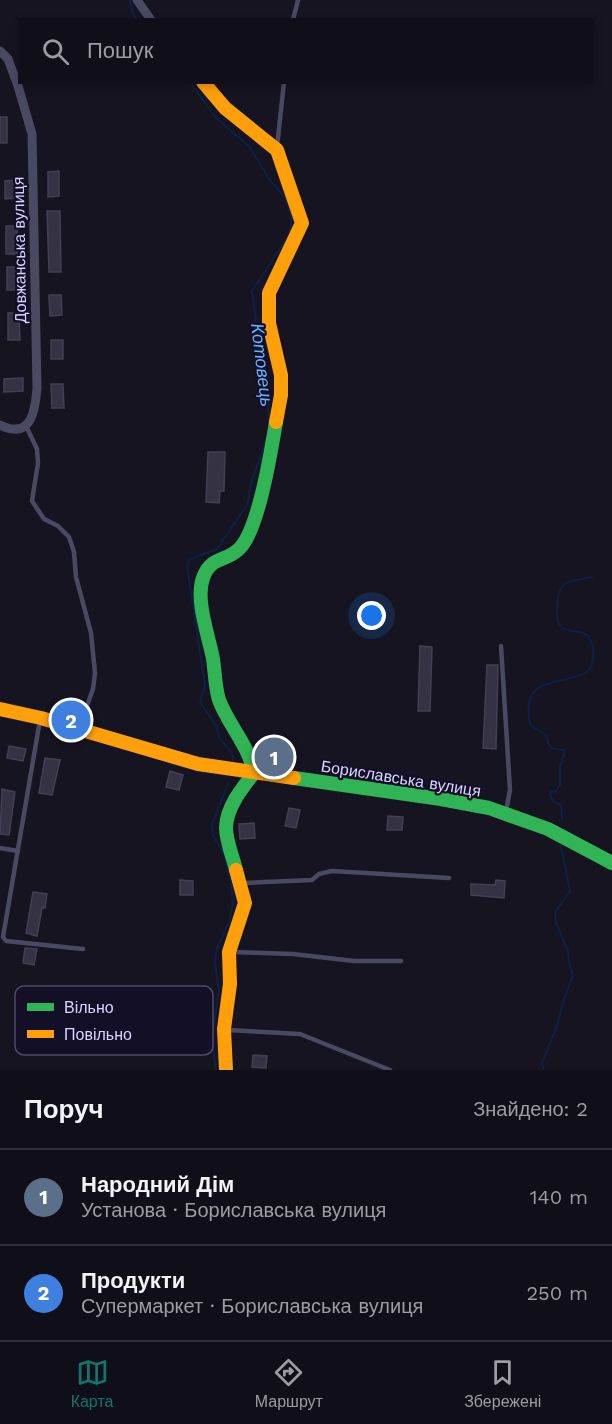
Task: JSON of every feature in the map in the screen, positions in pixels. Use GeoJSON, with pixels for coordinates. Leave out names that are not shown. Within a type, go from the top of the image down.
{"type":"FeatureCollection","features":[{"type":"Feature","properties":{"kind":"street"},"geometry":{"type":"LineString","coordinates":[[137,0],[150,18]]}},
{"type":"Feature","properties":{"kind":"street","name":"Довжанська вулиця"},"geometry":{"type":"LineString","coordinates":[[0,51],[8,59],[32,134],[37,388],[36,407],[26,426]]}},
{"type":"Feature","properties":{"kind":"street"},"geometry":{"type":"LineString","coordinates":[[205,84],[225,108],[277,150],[302,223],[269,293],[268,323],[281,375],[281,395],[264,486],[248,537],[232,554],[211,563],[202,580],[201,593],[218,697],[228,720],[251,757],[254,773],[237,797],[227,817],[226,830],[245,903],[229,952],[230,984],[224,1029],[226,1070]]}},
{"type":"Feature","properties":{"kind":"street"},"geometry":{"type":"LineString","coordinates":[[0,425],[8,429],[26,426]]}},
{"type":"Feature","properties":{"kind":"street","name":"Бориславська вулиця"},"geometry":{"type":"LineString","coordinates":[[0,709],[78,728],[198,764],[489,808],[548,830],[612,862]]}},
{"type":"Feature","properties":{"kind":"lane"},"geometry":{"type":"LineString","coordinates":[[294,18],[298,0]]}},
{"type":"Feature","properties":{"kind":"lane"},"geometry":{"type":"LineString","coordinates":[[277,150],[284,84]]}},
{"type":"Feature","properties":{"kind":"lane"},"geometry":{"type":"LineString","coordinates":[[26,426],[37,449],[38,463],[32,501],[44,519],[57,526],[69,537],[74,552],[76,577],[91,633],[96,673],[93,689],[78,728]]}},
{"type":"Feature","properties":{"kind":"lane"},"geometry":{"type":"LineString","coordinates":[[501,646],[510,790],[506,814]]}},
{"type":"Feature","properties":{"kind":"lane"},"geometry":{"type":"LineString","coordinates":[[41,718],[3,937],[6,941],[83,949]]}},
{"type":"Feature","properties":{"kind":"lane"},"geometry":{"type":"LineString","coordinates":[[0,848],[18,851]]}},
{"type":"Feature","properties":{"kind":"lane"},"geometry":{"type":"LineString","coordinates":[[241,883],[312,880],[319,874],[332,871],[448,878]]}},
{"type":"Feature","properties":{"kind":"lane"},"geometry":{"type":"LineString","coordinates":[[229,952],[293,954],[354,962],[401,961]]}},
{"type":"Feature","properties":{"kind":"lane"},"geometry":{"type":"LineString","coordinates":[[224,1029],[300,1034],[390,1070]]}},
{"type":"Feature","properties":{"kind":"building"},"geometry":{"type":"Polygon","coordinates":[[[0,117],[7,117],[7,143],[0,143],[0,117]]]}},
{"type":"Feature","properties":{"kind":"building"},"geometry":{"type":"Polygon","coordinates":[[[59,171],[59,196],[48,197],[48,172],[59,171]]]}},
{"type":"Feature","properties":{"kind":"building"},"geometry":{"type":"Polygon","coordinates":[[[16,180],[16,198],[5,199],[5,181],[16,180]]]}},
{"type":"Feature","properties":{"kind":"building"},"geometry":{"type":"Polygon","coordinates":[[[47,211],[60,211],[61,272],[49,272],[47,211]]]}},
{"type":"Feature","properties":{"kind":"building"},"geometry":{"type":"Polygon","coordinates":[[[6,226],[17,226],[17,254],[6,254],[6,226]]]}},
{"type":"Feature","properties":{"kind":"building"},"geometry":{"type":"Polygon","coordinates":[[[7,267],[18,267],[18,290],[7,290],[7,267]]]}},
{"type":"Feature","properties":{"kind":"building"},"geometry":{"type":"Polygon","coordinates":[[[49,295],[61,295],[62,315],[50,316],[49,295]]]}},
{"type":"Feature","properties":{"kind":"building"},"geometry":{"type":"Polygon","coordinates":[[[8,313],[19,313],[20,340],[8,340],[8,313]]]}},
{"type":"Feature","properties":{"kind":"building"},"geometry":{"type":"Polygon","coordinates":[[[51,340],[63,340],[63,359],[51,359],[51,340]]]}},
{"type":"Feature","properties":{"kind":"building"},"geometry":{"type":"Polygon","coordinates":[[[23,378],[23,391],[4,392],[4,379],[23,378]]]}},
{"type":"Feature","properties":{"kind":"building"},"geometry":{"type":"Polygon","coordinates":[[[51,384],[63,384],[64,408],[52,408],[51,384]]]}},
{"type":"Feature","properties":{"kind":"building"},"geometry":{"type":"Polygon","coordinates":[[[208,452],[225,452],[224,491],[220,491],[219,503],[206,502],[208,452]]]}},
{"type":"Feature","properties":{"kind":"building"},"geometry":{"type":"Polygon","coordinates":[[[420,646],[432,647],[430,711],[418,711],[420,646]]]}},
{"type":"Feature","properties":{"kind":"building"},"geometry":{"type":"Polygon","coordinates":[[[487,665],[498,665],[496,749],[483,748],[487,665]]]}},
{"type":"Feature","properties":{"kind":"building"},"geometry":{"type":"Polygon","coordinates":[[[9,746],[26,749],[23,761],[7,758],[9,746]]]}},
{"type":"Feature","properties":{"kind":"building"},"geometry":{"type":"Polygon","coordinates":[[[262,749],[287,752],[286,766],[261,763],[262,749]]]}},
{"type":"Feature","properties":{"kind":"building"},"geometry":{"type":"Polygon","coordinates":[[[45,758],[60,760],[52,795],[39,793],[45,758]]]}},
{"type":"Feature","properties":{"kind":"building"},"geometry":{"type":"Polygon","coordinates":[[[170,771],[183,775],[179,790],[166,787],[170,771]]]}},
{"type":"Feature","properties":{"kind":"building"},"geometry":{"type":"Polygon","coordinates":[[[2,789],[15,792],[9,835],[0,834],[2,789]]]}},
{"type":"Feature","properties":{"kind":"building"},"geometry":{"type":"Polygon","coordinates":[[[289,808],[300,810],[296,828],[285,826],[289,808]]]}},
{"type":"Feature","properties":{"kind":"building"},"geometry":{"type":"Polygon","coordinates":[[[388,816],[403,817],[402,830],[387,830],[388,816]]]}},
{"type":"Feature","properties":{"kind":"building"},"geometry":{"type":"Polygon","coordinates":[[[254,823],[255,838],[240,839],[239,824],[254,823]]]}},
{"type":"Feature","properties":{"kind":"building"},"geometry":{"type":"Polygon","coordinates":[[[180,880],[193,881],[193,895],[180,895],[180,880]]]}},
{"type":"Feature","properties":{"kind":"building"},"geometry":{"type":"Polygon","coordinates":[[[496,880],[505,881],[504,898],[471,895],[471,884],[495,885],[496,880]]]}},
{"type":"Feature","properties":{"kind":"building"},"geometry":{"type":"Polygon","coordinates":[[[33,892],[47,894],[37,936],[26,933],[33,892]]]}},
{"type":"Feature","properties":{"kind":"building"},"geometry":{"type":"Polygon","coordinates":[[[25,948],[37,949],[34,965],[23,963],[25,948]]]}},
{"type":"Feature","properties":{"kind":"building"},"geometry":{"type":"Polygon","coordinates":[[[253,1055],[267,1056],[266,1068],[252,1067],[253,1055]]]}},
{"type":"Feature","properties":{"kind":"waterway","name":"Котовець"},"geometry":{"type":"LineString","coordinates":[[130,0],[136,18]]}},
{"type":"Feature","properties":{"kind":"waterway","name":"Котовець"},"geometry":{"type":"LineString","coordinates":[[191,84],[216,118],[249,146],[269,179],[286,199],[292,220],[289,235],[252,291],[258,338],[268,387],[269,426]]}},
{"type":"Feature","properties":{"kind":"waterway","name":"Котовець"},"geometry":{"type":"LineString","coordinates":[[233,761],[232,753],[219,738],[217,727],[200,702],[205,685],[187,566],[190,559],[217,549],[247,505],[252,480],[266,440]]}},
{"type":"Feature","properties":{"kind":"waterway"},"geometry":{"type":"LineString","coordinates":[[562,819],[561,805],[553,801],[550,795],[560,785],[560,766],[565,752],[551,747],[546,735],[532,727],[529,709],[531,695],[538,688],[580,675],[588,671],[592,664],[593,650],[589,637],[584,633],[566,630],[558,622],[557,612],[559,594],[564,585],[592,577]]}},
{"type":"Feature","properties":{"kind":"waterway","name":"Котовець"},"geometry":{"type":"LineString","coordinates":[[213,1032],[219,989],[215,963],[217,948],[229,922],[233,903],[231,881],[224,853],[213,836],[212,824],[228,784]]}},
{"type":"Feature","properties":{"kind":"waterway"},"geometry":{"type":"LineString","coordinates":[[544,1070],[542,1063],[573,976],[568,951],[555,920],[556,911],[570,891],[561,846]]}},
{"type":"Feature","properties":{"kind":"waterway","name":"Котовець"},"geometry":{"type":"LineString","coordinates":[[213,1047],[216,1070]]}},
{"type":"Feature","properties":{"kind":"traffic: fast"},"geometry":{"type":"LineString","coordinates":[[236,870],[227,838],[227,821],[235,799],[254,773],[248,754],[219,700],[202,607],[201,587],[210,566],[235,553],[247,538],[263,488],[276,422]]}},
{"type":"Feature","properties":{"kind":"traffic: fast"},"geometry":{"type":"LineString","coordinates":[[294,778],[489,808],[548,829],[612,863]]}},
{"type":"Feature","properties":{"kind":"traffic: slow"},"geometry":{"type":"LineString","coordinates":[[205,84],[225,108],[277,150],[302,223],[269,293],[269,323],[281,375],[281,395],[276,422]]}},
{"type":"Feature","properties":{"kind":"traffic: slow"},"geometry":{"type":"LineString","coordinates":[[0,709],[41,718],[198,764],[294,778]]}},
{"type":"Feature","properties":{"kind":"traffic: slow"},"geometry":{"type":"LineString","coordinates":[[226,1070],[224,1029],[230,984],[229,952],[245,903],[236,870]]}},
{"type":"Feature","properties":{"kind":"place","name":"Продукти"},"geometry":{"type":"Point","coordinates":[71,720]}},
{"type":"Feature","properties":{"kind":"place","name":"Народний Дім"},"geometry":{"type":"Point","coordinates":[274,757]}}]}
